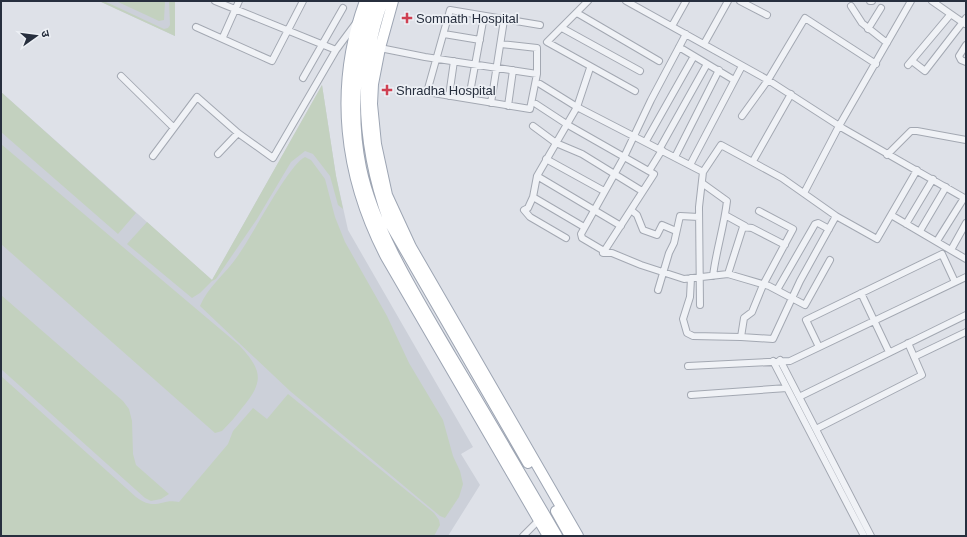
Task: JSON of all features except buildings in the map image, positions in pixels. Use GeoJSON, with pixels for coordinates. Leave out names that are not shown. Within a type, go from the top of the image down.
{"type":"FeatureCollection","features":[{"type":"Feature","properties":{"kind":"main road"},"geometry":{"type":"LineString","coordinates":[[365,1],[359,20],[348,74],[346,107],[350,158],[356,184],[367,218],[386,257],[542,521],[557,536]]}},
{"type":"Feature","properties":{"kind":"main road"},"geometry":{"type":"LineString","coordinates":[[374,1],[368,19],[358,67],[356,107],[357,137],[361,168],[369,198],[384,235],[542,521],[548,536]]}},
{"type":"Feature","properties":{"kind":"main road"},"geometry":{"type":"LineString","coordinates":[[383,1],[373,38],[366,83],[365,119],[374,174],[389,222],[566,523],[578,536]]}},
{"type":"Feature","properties":{"kind":"main road"},"geometry":{"type":"LineString","coordinates":[[393,1],[380,48],[373,84],[372,104],[376,144],[387,195],[411,247],[566,523],[570,536]]}},
{"type":"Feature","properties":{"kind":"street"},"geometry":{"type":"LineString","coordinates":[[216,1],[288,29],[336,50]]}},
{"type":"Feature","properties":{"kind":"street"},"geometry":{"type":"LineString","coordinates":[[223,38],[239,1]]}},
{"type":"Feature","properties":{"kind":"street"},"geometry":{"type":"LineString","coordinates":[[588,1],[547,42],[590,68],[634,91]]}},
{"type":"Feature","properties":{"kind":"street"},"geometry":{"type":"LineString","coordinates":[[626,1],[768,80],[887,155],[917,170],[965,198],[937,241]]}},
{"type":"Feature","properties":{"kind":"street"},"geometry":{"type":"LineString","coordinates":[[672,26],[686,1]]}},
{"type":"Feature","properties":{"kind":"street"},"geometry":{"type":"LineString","coordinates":[[704,44],[728,1]]}},
{"type":"Feature","properties":{"kind":"street"},"geometry":{"type":"LineString","coordinates":[[740,1],[767,15]]}},
{"type":"Feature","properties":{"kind":"street"},"geometry":{"type":"LineString","coordinates":[[804,193],[839,126],[876,64],[910,1]]}},
{"type":"Feature","properties":{"kind":"street"},"geometry":{"type":"LineString","coordinates":[[932,1],[950,15],[965,22],[925,71],[910,63],[950,15]]}},
{"type":"Feature","properties":{"kind":"street"},"geometry":{"type":"LineString","coordinates":[[196,26],[272,61],[301,2]]}},
{"type":"Feature","properties":{"kind":"street"},"geometry":{"type":"LineString","coordinates":[[851,6],[862,23],[887,43]]}},
{"type":"Feature","properties":{"kind":"street"},"geometry":{"type":"LineString","coordinates":[[303,78],[343,8]]}},
{"type":"Feature","properties":{"kind":"street"},"geometry":{"type":"LineString","coordinates":[[868,29],[881,8]]}},
{"type":"Feature","properties":{"kind":"street"},"geometry":{"type":"LineString","coordinates":[[501,44],[537,48],[537,74],[530,109],[428,92],[450,10],[540,25]]}},
{"type":"Feature","properties":{"kind":"street"},"geometry":{"type":"LineString","coordinates":[[577,13],[659,60]]}},
{"type":"Feature","properties":{"kind":"street"},"geometry":{"type":"LineString","coordinates":[[469,98],[484,16]]}},
{"type":"Feature","properties":{"kind":"street"},"geometry":{"type":"LineString","coordinates":[[742,116],[768,80],[805,18],[876,64]]}},
{"type":"Feature","properties":{"kind":"street"},"geometry":{"type":"LineString","coordinates":[[153,156],[173,127],[197,97],[238,133],[273,158],[336,50],[354,24],[359,20]]}},
{"type":"Feature","properties":{"kind":"street"},"geometry":{"type":"LineString","coordinates":[[491,102],[504,20]]}},
{"type":"Feature","properties":{"kind":"street"},"geometry":{"type":"LineString","coordinates":[[562,28],[640,71]]}},
{"type":"Feature","properties":{"kind":"street"},"geometry":{"type":"LineString","coordinates":[[444,34],[480,40]]}},
{"type":"Feature","properties":{"kind":"street"},"geometry":{"type":"LineString","coordinates":[[686,34],[633,136],[624,157],[594,208],[581,236],[604,251],[603,253],[612,253],[641,265],[684,279],[728,274],[777,290],[805,305],[830,260]]}},
{"type":"Feature","properties":{"kind":"street"},"geometry":{"type":"LineString","coordinates":[[966,44],[959,56],[961,60],[966,62]]}},
{"type":"Feature","properties":{"kind":"street"},"geometry":{"type":"LineString","coordinates":[[679,47],[734,80]]}},
{"type":"Feature","properties":{"kind":"street"},"geometry":{"type":"LineString","coordinates":[[380,48],[537,74]]}},
{"type":"Feature","properties":{"kind":"street"},"geometry":{"type":"LineString","coordinates":[[646,141],[694,56]]}},
{"type":"Feature","properties":{"kind":"street"},"geometry":{"type":"LineString","coordinates":[[449,96],[454,60]]}},
{"type":"Feature","properties":{"kind":"street"},"geometry":{"type":"LineString","coordinates":[[649,171],[707,64]]}},
{"type":"Feature","properties":{"kind":"street"},"geometry":{"type":"LineString","coordinates":[[690,164],[742,66]]}},
{"type":"Feature","properties":{"kind":"street"},"geometry":{"type":"LineString","coordinates":[[566,238],[528,216],[524,210],[528,208],[533,197],[537,176],[568,125],[577,107],[590,68]]}},
{"type":"Feature","properties":{"kind":"street"},"geometry":{"type":"LineString","coordinates":[[508,106],[513,70]]}},
{"type":"Feature","properties":{"kind":"street"},"geometry":{"type":"LineString","coordinates":[[675,157],[719,70]]}},
{"type":"Feature","properties":{"kind":"street"},"geometry":{"type":"LineString","coordinates":[[121,76],[173,127]]}},
{"type":"Feature","properties":{"kind":"street"},"geometry":{"type":"LineString","coordinates":[[540,84],[577,107],[633,136],[646,141],[703,172]]}},
{"type":"Feature","properties":{"kind":"street"},"geometry":{"type":"LineString","coordinates":[[753,161],[791,94]]}},
{"type":"Feature","properties":{"kind":"street"},"geometry":{"type":"LineString","coordinates":[[536,104],[568,125],[654,174],[604,251]]}},
{"type":"Feature","properties":{"kind":"street"},"geometry":{"type":"LineString","coordinates":[[532,126],[556,143],[582,154],[642,191]]}},
{"type":"Feature","properties":{"kind":"street"},"geometry":{"type":"LineString","coordinates":[[887,155],[911,131],[966,140]]}},
{"type":"Feature","properties":{"kind":"street"},"geometry":{"type":"LineString","coordinates":[[218,154],[238,133]]}},
{"type":"Feature","properties":{"kind":"street"},"geometry":{"type":"LineString","coordinates":[[700,305],[699,216],[701,180],[703,172],[721,145],[753,161],[804,193],[836,216],[877,239],[917,170]]}},
{"type":"Feature","properties":{"kind":"street"},"geometry":{"type":"LineString","coordinates":[[546,159],[604,191]]}},
{"type":"Feature","properties":{"kind":"street"},"geometry":{"type":"LineString","coordinates":[[537,176],[594,208],[621,226]]}},
{"type":"Feature","properties":{"kind":"street"},"geometry":{"type":"LineString","coordinates":[[906,224],[933,179]]}},
{"type":"Feature","properties":{"kind":"street"},"geometry":{"type":"LineString","coordinates":[[702,183],[727,202],[726,215],[716,251],[713,276]]}},
{"type":"Feature","properties":{"kind":"street"},"geometry":{"type":"LineString","coordinates":[[920,231],[946,187]]}},
{"type":"Feature","properties":{"kind":"street"},"geometry":{"type":"LineString","coordinates":[[533,197],[584,227]]}},
{"type":"Feature","properties":{"kind":"street"},"geometry":{"type":"LineString","coordinates":[[631,210],[637,215],[644,230],[657,235],[662,225],[676,230]]}},
{"type":"Feature","properties":{"kind":"street"},"geometry":{"type":"LineString","coordinates":[[740,337],[744,318],[752,312],[763,285],[793,229],[759,211]]}},
{"type":"Feature","properties":{"kind":"street"},"geometry":{"type":"LineString","coordinates":[[726,215],[785,245]]}},
{"type":"Feature","properties":{"kind":"street"},"geometry":{"type":"LineString","coordinates":[[891,215],[965,257]]}},
{"type":"Feature","properties":{"kind":"street"},"geometry":{"type":"LineString","coordinates":[[658,290],[663,271],[674,243],[680,216],[699,216]]}},
{"type":"Feature","properties":{"kind":"street"},"geometry":{"type":"LineString","coordinates":[[691,278],[690,297],[683,319],[688,333],[693,336],[773,339],[792,298],[836,216]]}},
{"type":"Feature","properties":{"kind":"street"},"geometry":{"type":"LineString","coordinates":[[951,250],[966,223]]}},
{"type":"Feature","properties":{"kind":"street"},"geometry":{"type":"LineString","coordinates":[[777,290],[815,224],[829,229]]}},
{"type":"Feature","properties":{"kind":"street"},"geometry":{"type":"LineString","coordinates":[[728,274],[743,227],[745,226]]}},
{"type":"Feature","properties":{"kind":"street"},"geometry":{"type":"LineString","coordinates":[[819,347],[806,320],[942,254],[955,282]]}},
{"type":"Feature","properties":{"kind":"street"},"geometry":{"type":"LineString","coordinates":[[688,366],[790,360],[966,277]]}},
{"type":"Feature","properties":{"kind":"street"},"geometry":{"type":"LineString","coordinates":[[861,293],[889,352]]}},
{"type":"Feature","properties":{"kind":"street"},"geometry":{"type":"LineString","coordinates":[[799,397],[966,315]]}},
{"type":"Feature","properties":{"kind":"street"},"geometry":{"type":"LineString","coordinates":[[914,357],[966,332]]}},
{"type":"Feature","properties":{"kind":"street"},"geometry":{"type":"LineString","coordinates":[[816,429],[922,374],[908,343]]}},
{"type":"Feature","properties":{"kind":"street"},"geometry":{"type":"LineString","coordinates":[[773,360],[864,536]]}},
{"type":"Feature","properties":{"kind":"street"},"geometry":{"type":"LineString","coordinates":[[780,360],[871,536]]}},
{"type":"Feature","properties":{"kind":"street"},"geometry":{"type":"LineString","coordinates":[[691,395],[787,388]]}},
{"type":"Feature","properties":{"kind":"street"},"geometry":{"type":"LineString","coordinates":[[523,536],[542,521]]}},
{"type":"Feature","properties":{"kind":"shaded area"},"geometry":{"type":"Polygon","coordinates":[[[99,1],[175,1],[175,36],[99,1]]]}},
{"type":"Feature","properties":{"kind":"shaded area"},"geometry":{"type":"Polygon","coordinates":[[[322,85],[336,176],[348,230],[473,447],[461,454],[480,485],[448,536],[1,536],[1,92],[212,280],[322,85]]]}},
{"type":"Feature","properties":{"kind":"green space"},"geometry":{"type":"Polygon","coordinates":[[[99,1],[104,1],[164,29],[168,28],[170,25],[169,1],[175,1],[175,36],[99,1]]]}},
{"type":"Feature","properties":{"kind":"green space"},"geometry":{"type":"Polygon","coordinates":[[[116,1],[165,1],[164,20],[159,21],[116,1]]]}},
{"type":"Feature","properties":{"kind":"green space"},"geometry":{"type":"Polygon","coordinates":[[[322,85],[336,176],[343,209],[338,205],[330,176],[313,154],[305,151],[291,162],[257,219],[216,279],[192,298],[127,244],[147,222],[212,280],[322,85]]]}},
{"type":"Feature","properties":{"kind":"green space"},"geometry":{"type":"Polygon","coordinates":[[[1,92],[136,213],[118,234],[1,132],[1,92]]]}},
{"type":"Feature","properties":{"kind":"green space"},"geometry":{"type":"Polygon","coordinates":[[[1,144],[239,345],[247,354],[256,369],[258,376],[257,383],[249,399],[222,431],[215,433],[1,244],[1,144]]]}},
{"type":"Feature","properties":{"kind":"green space"},"geometry":{"type":"Polygon","coordinates":[[[305,157],[311,160],[325,179],[335,217],[345,242],[387,316],[409,363],[443,420],[463,484],[459,497],[445,518],[440,516],[290,391],[200,306],[207,293],[233,263],[244,247],[289,173],[305,157]]]}},
{"type":"Feature","properties":{"kind":"green space"},"geometry":{"type":"Polygon","coordinates":[[[1,295],[123,401],[129,409],[132,421],[133,454],[136,465],[169,494],[161,499],[151,501],[145,498],[1,369],[1,295]]]}},
{"type":"Feature","properties":{"kind":"green space"},"geometry":{"type":"Polygon","coordinates":[[[1,376],[136,497],[149,504],[173,501],[179,502],[228,444],[233,431],[253,408],[267,419],[288,394],[434,513],[439,520],[440,525],[434,536],[1,536],[1,376]]]}},
{"type":"Feature","properties":{"kind":"place","name":"Somnath Hospital"},"geometry":{"type":"Point","coordinates":[407,18]}},
{"type":"Feature","properties":{"kind":"place","name":"Shradha Hospital"},"geometry":{"type":"Point","coordinates":[387,90]}}]}
